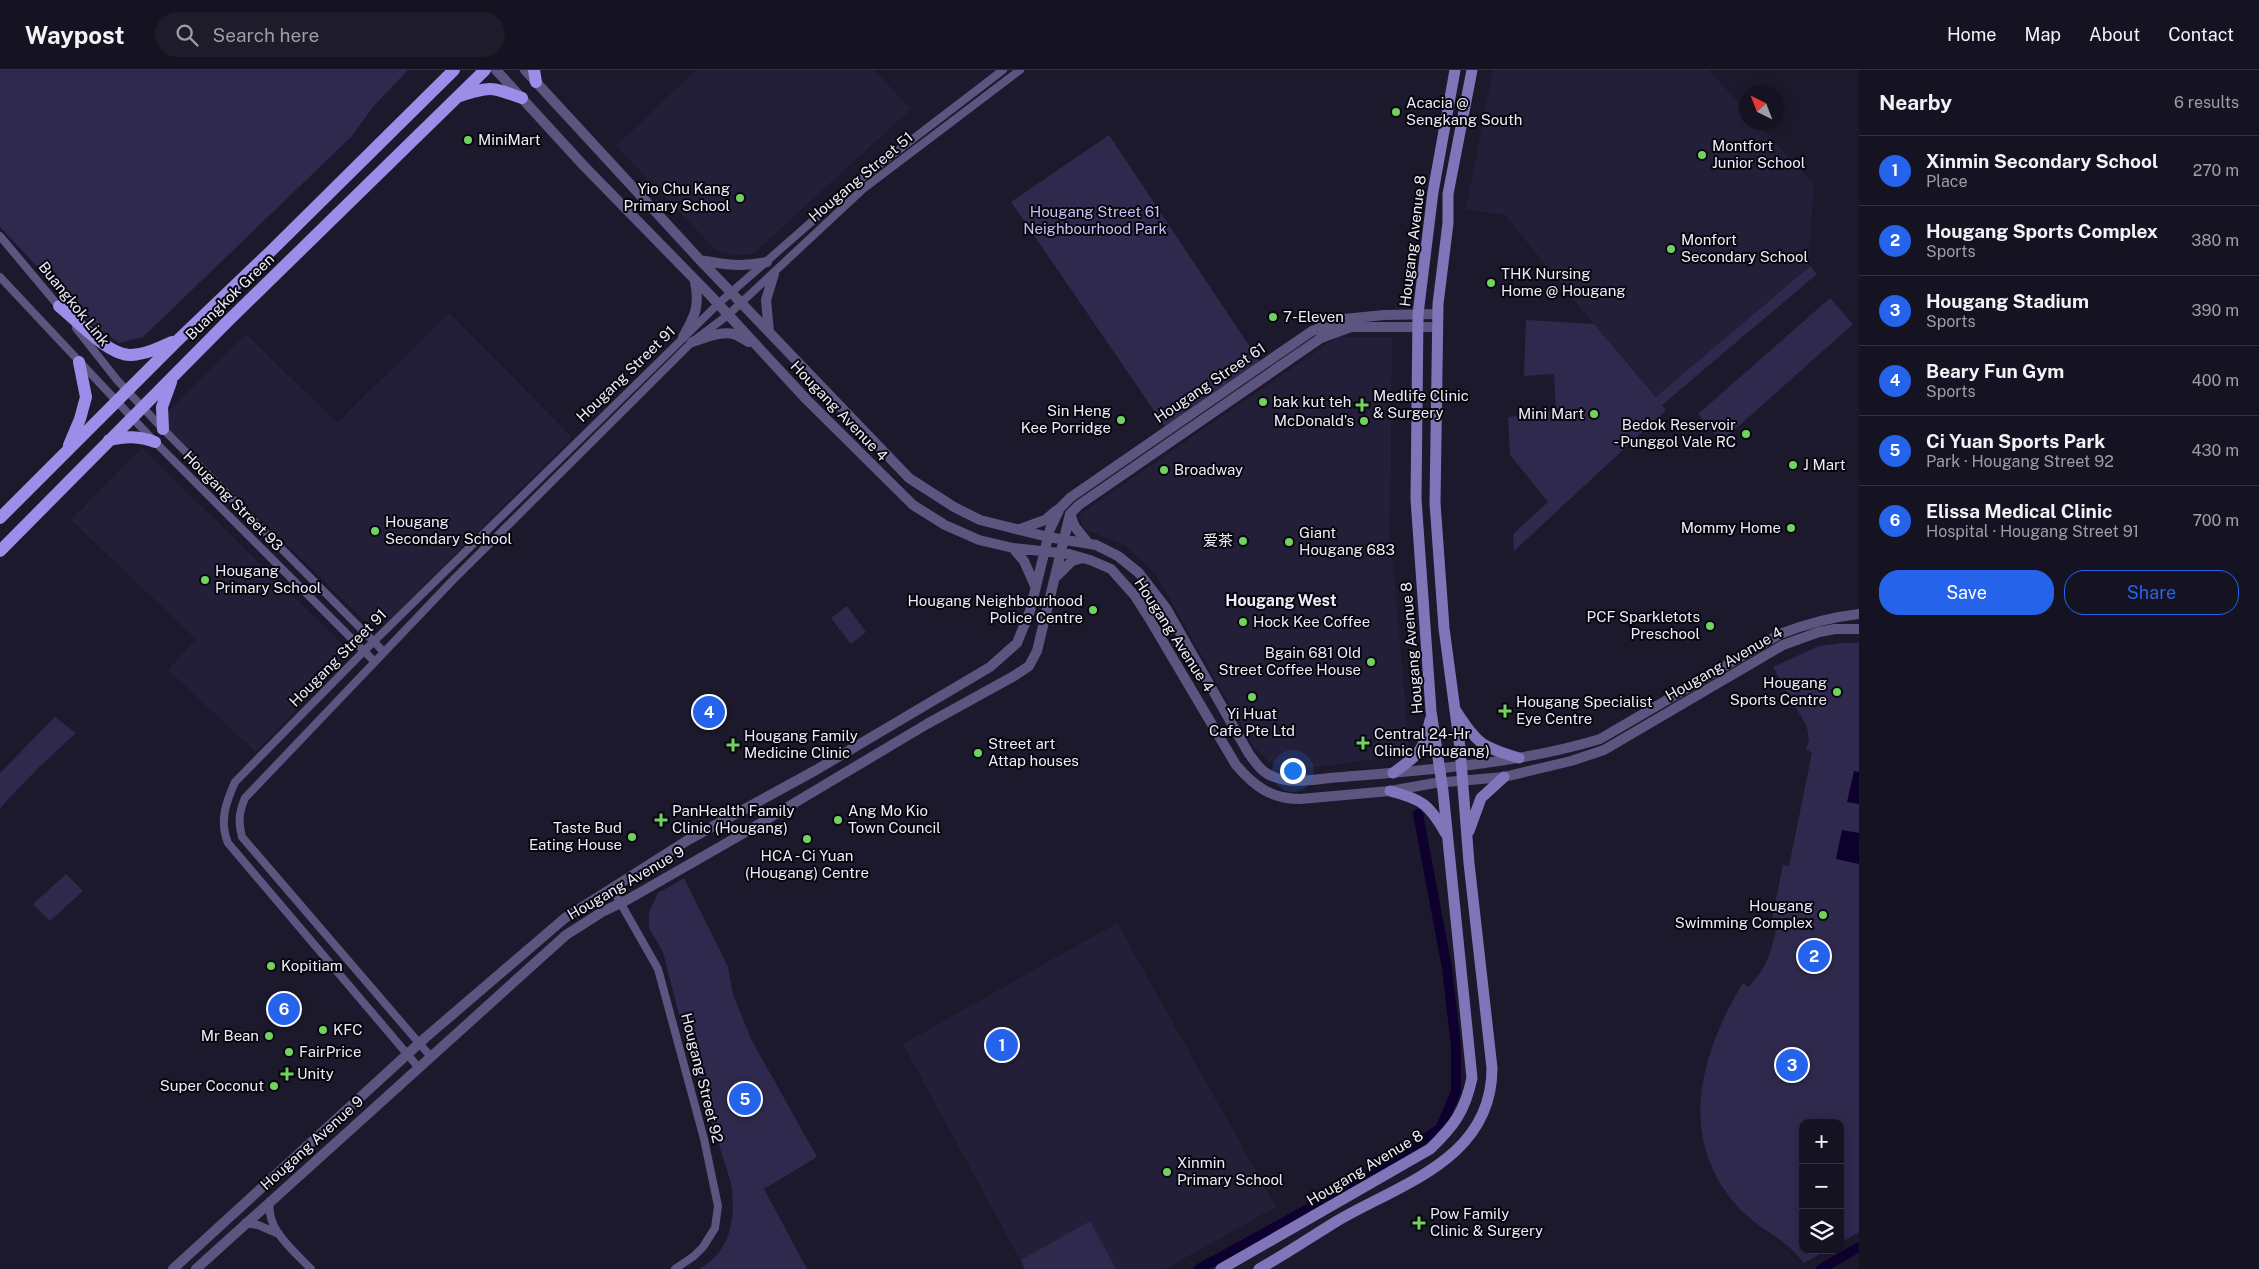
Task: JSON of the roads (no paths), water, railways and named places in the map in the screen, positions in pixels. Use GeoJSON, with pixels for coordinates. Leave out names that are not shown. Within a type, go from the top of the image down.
{"type":"FeatureCollection","features":[{"type":"Feature","properties":{"kind":"main road"},"geometry":{"type":"LineString","coordinates":[[430,94],[444,70]]}},
{"type":"Feature","properties":{"kind":"main road","name":"Buangkok Green"},"geometry":{"type":"LineString","coordinates":[[0,518],[127,390],[454,70]]}},
{"type":"Feature","properties":{"kind":"main road","name":"Buangkok Green"},"geometry":{"type":"LineString","coordinates":[[0,551],[174,375],[485,70]]}},
{"type":"Feature","properties":{"kind":"main road","name":"Hougang Avenue 8"},"geometry":{"type":"LineString","coordinates":[[1221,1269],[1242,1264],[1430,1149],[1450,1130],[1463,1111],[1472,1078],[1442,782],[1431,711],[1416,499],[1418,314],[1433,192],[1455,70]]}},
{"type":"Feature","properties":{"kind":"main road","name":"Hougang Avenue 8"},"geometry":{"type":"LineString","coordinates":[[1259,1269],[1337,1221],[1437,1167],[1456,1152],[1474,1129],[1492,1088],[1492,1068],[1461,765],[1444,628],[1435,503],[1437,314],[1448,223],[1448,194],[1472,70]]}},
{"type":"Feature","properties":{"kind":"main road"},"geometry":{"type":"LineString","coordinates":[[458,96],[486,88],[494,88],[522,98]]}},
{"type":"Feature","properties":{"kind":"main road"},"geometry":{"type":"LineString","coordinates":[[59,306],[104,344],[130,355],[146,352],[177,341]]}},
{"type":"Feature","properties":{"kind":"main road"},"geometry":{"type":"LineString","coordinates":[[66,452],[80,419],[86,398],[79,362]]}},
{"type":"Feature","properties":{"kind":"main road"},"geometry":{"type":"LineString","coordinates":[[163,429],[162,407],[174,375]]}},
{"type":"Feature","properties":{"kind":"main road"},"geometry":{"type":"LineString","coordinates":[[109,440],[126,436],[142,437],[155,442]]}},
{"type":"Feature","properties":{"kind":"main road"},"geometry":{"type":"LineString","coordinates":[[1454,708],[1472,735],[1488,749],[1519,758]]}},
{"type":"Feature","properties":{"kind":"main road"},"geometry":{"type":"LineString","coordinates":[[1393,773],[1419,754],[1427,738],[1431,711]]}},
{"type":"Feature","properties":{"kind":"main road"},"geometry":{"type":"LineString","coordinates":[[1467,835],[1481,798],[1504,777]]}},
{"type":"Feature","properties":{"kind":"main road"},"geometry":{"type":"LineString","coordinates":[[1390,791],[1412,796],[1424,803],[1436,816],[1448,838]]}},
{"type":"Feature","properties":{"kind":"street","name":"Hougang Avenue 4"},"geometry":{"type":"LineString","coordinates":[[496,70],[807,400],[913,505],[945,525],[980,540],[1013,548],[1060,553],[1083,558],[1111,569],[1135,596],[1236,765],[1251,782],[1266,792],[1287,799],[1390,791],[1442,782],[1504,777],[1571,761],[1604,750],[1760,658],[1800,638],[1835,629],[1859,629]]}},
{"type":"Feature","properties":{"kind":"street","name":"Hougang Avenue 4"},"geometry":{"type":"LineString","coordinates":[[525,70],[535,76],[700,260],[909,478],[954,507],[980,520],[1048,537],[1088,543],[1118,556],[1140,573],[1157,594],[1249,754],[1260,768],[1273,777],[1287,780],[1440,768],[1540,756],[1600,740],[1780,634],[1834,618],[1859,614]]}},
{"type":"Feature","properties":{"kind":"street","name":"Hougang Street 51"},"geometry":{"type":"LineString","coordinates":[[718,304],[858,180],[1003,70]]}},
{"type":"Feature","properties":{"kind":"street","name":"Hougang Street 51"},"geometry":{"type":"LineString","coordinates":[[728,315],[863,189],[1020,70]]}},
{"type":"Feature","properties":{"kind":"street","name":"Buangkok Link"},"geometry":{"type":"LineString","coordinates":[[0,236],[127,390]]}},
{"type":"Feature","properties":{"kind":"street"},"geometry":{"type":"LineString","coordinates":[[700,260],[735,266],[767,262]]}},
{"type":"Feature","properties":{"kind":"street"},"geometry":{"type":"LineString","coordinates":[[769,332],[766,300],[774,274]]}},
{"type":"Feature","properties":{"kind":"street"},"geometry":{"type":"LineString","coordinates":[[0,277],[116,401]]}},
{"type":"Feature","properties":{"kind":"street"},"geometry":{"type":"LineString","coordinates":[[695,281],[698,304],[688,340],[735,334],[755,344]]}},
{"type":"Feature","properties":{"kind":"street","name":"Hougang Street 91"},"geometry":{"type":"LineString","coordinates":[[431,1057],[242,837],[239,826],[239,813],[245,798],[325,712],[688,340],[718,304]]}},
{"type":"Feature","properties":{"kind":"street","name":"Hougang Street 61"},"geometry":{"type":"LineString","coordinates":[[1043,552],[1060,508],[1071,496],[1312,331],[1344,319],[1384,315],[1437,314]]}},
{"type":"Feature","properties":{"kind":"street","name":"Hougang Street 91"},"geometry":{"type":"LineString","coordinates":[[419,1068],[239,857],[225,835],[224,810],[236,782],[373,642],[688,340],[728,315]]}},
{"type":"Feature","properties":{"kind":"street","name":"Hougang Street 61"},"geometry":{"type":"LineString","coordinates":[[1070,514],[1133,467],[1321,338],[1351,327],[1437,327]]}},
{"type":"Feature","properties":{"kind":"street","name":"Hougang Street 93"},"geometry":{"type":"LineString","coordinates":[[127,390],[163,429],[383,652]]}},
{"type":"Feature","properties":{"kind":"street","name":"Hougang Street 93"},"geometry":{"type":"LineString","coordinates":[[116,401],[374,662]]}},
{"type":"Feature","properties":{"kind":"street"},"geometry":{"type":"LineString","coordinates":[[1017,530],[1045,520],[1060,508]]}},
{"type":"Feature","properties":{"kind":"street"},"geometry":{"type":"LineString","coordinates":[[1060,553],[1070,514]]}},
{"type":"Feature","properties":{"kind":"street"},"geometry":{"type":"LineString","coordinates":[[1070,514],[1075,527],[1088,543]]}},
{"type":"Feature","properties":{"kind":"street"},"geometry":{"type":"LineString","coordinates":[[1013,548],[1024,561],[1035,586]]}},
{"type":"Feature","properties":{"kind":"street","name":"Hougang Avenue 9"},"geometry":{"type":"LineString","coordinates":[[173,1269],[407,1054],[552,928],[587,902],[688,840],[816,770],[990,667],[1017,643],[1030,611],[1043,552]]}},
{"type":"Feature","properties":{"kind":"street","name":"Hougang Avenue 9"},"geometry":{"type":"LineString","coordinates":[[196,1269],[566,935],[602,912],[744,833],[927,724],[1029,666],[1037,651],[1060,553]]}},
{"type":"Feature","properties":{"kind":"street"},"geometry":{"type":"LineString","coordinates":[[1054,579],[1072,561],[1083,558]]}},
{"type":"Feature","properties":{"kind":"street"},"geometry":{"type":"LineString","coordinates":[[1698,682],[1704,692]]}},
{"type":"Feature","properties":{"kind":"street"},"geometry":{"type":"LineString","coordinates":[[314,701],[325,712]]}},
{"type":"Feature","properties":{"kind":"street","name":"Hougang Street 92"},"geometry":{"type":"LineString","coordinates":[[612,888],[658,969],[704,1139],[718,1206],[715,1228],[703,1248],[675,1269]]}},
{"type":"Feature","properties":{"kind":"street"},"geometry":{"type":"LineString","coordinates":[[270,1201],[270,1215],[279,1234],[311,1269]]}},
{"type":"Feature","properties":{"kind":"street"},"geometry":{"type":"LineString","coordinates":[[245,1223],[258,1225],[279,1234]]}},
{"type":"Feature","properties":{"kind":"waterway"},"geometry":{"type":"LineString","coordinates":[[1199,1269],[1343,1190],[1440,1129],[1456,1092],[1456,1046],[1447,968],[1418,814]]}},
{"type":"Feature","properties":{"kind":"waterway"},"geometry":{"type":"LineString","coordinates":[[1821,1269],[1859,1247]]}},
{"type":"Feature","properties":{"kind":"place","name":"Acacia @ Sengkang South"},"geometry":{"type":"Point","coordinates":[1396,112]}},
{"type":"Feature","properties":{"kind":"place","name":"MiniMart"},"geometry":{"type":"Point","coordinates":[468,140]}},
{"type":"Feature","properties":{"kind":"place","name":"Montfort Junior School"},"geometry":{"type":"Point","coordinates":[1702,155]}},
{"type":"Feature","properties":{"kind":"place","name":"Yio Chu Kang Primary School"},"geometry":{"type":"Point","coordinates":[740,198]}},
{"type":"Feature","properties":{"kind":"place","name":"Monfort Secondary School"},"geometry":{"type":"Point","coordinates":[1671,249]}},
{"type":"Feature","properties":{"kind":"place","name":"THK Nursing Home @ Hougang"},"geometry":{"type":"Point","coordinates":[1491,283]}},
{"type":"Feature","properties":{"kind":"place","name":"7-Eleven"},"geometry":{"type":"Point","coordinates":[1273,317]}},
{"type":"Feature","properties":{"kind":"place","name":"bak kut teh"},"geometry":{"type":"Point","coordinates":[1263,402]}},
{"type":"Feature","properties":{"kind":"place","name":"Medlife Clinic & Surgery"},"geometry":{"type":"Point","coordinates":[1362,405]}},
{"type":"Feature","properties":{"kind":"place","name":"Mini Mart"},"geometry":{"type":"Point","coordinates":[1594,414]}},
{"type":"Feature","properties":{"kind":"place","name":"Sin Heng Kee Porridge"},"geometry":{"type":"Point","coordinates":[1121,420]}},
{"type":"Feature","properties":{"kind":"place","name":"McDonald's"},"geometry":{"type":"Point","coordinates":[1364,421]}},
{"type":"Feature","properties":{"kind":"place","name":"Bedok Reservoir - Punggol Vale RC"},"geometry":{"type":"Point","coordinates":[1746,434]}},
{"type":"Feature","properties":{"kind":"place","name":"J Mart"},"geometry":{"type":"Point","coordinates":[1793,465]}},
{"type":"Feature","properties":{"kind":"place","name":"Broadway"},"geometry":{"type":"Point","coordinates":[1164,470]}},
{"type":"Feature","properties":{"kind":"place","name":"Mommy Home"},"geometry":{"type":"Point","coordinates":[1791,528]}},
{"type":"Feature","properties":{"kind":"place","name":"Hougang Secondary School"},"geometry":{"type":"Point","coordinates":[375,531]}},
{"type":"Feature","properties":{"kind":"place","name":"爱茶"},"geometry":{"type":"Point","coordinates":[1243,541]}},
{"type":"Feature","properties":{"kind":"place","name":"Giant Hougang 683"},"geometry":{"type":"Point","coordinates":[1289,542]}},
{"type":"Feature","properties":{"kind":"place","name":"Hougang Primary School"},"geometry":{"type":"Point","coordinates":[205,580]}},
{"type":"Feature","properties":{"kind":"place","name":"Hougang Neighbourhood Police Centre"},"geometry":{"type":"Point","coordinates":[1093,610]}},
{"type":"Feature","properties":{"kind":"place","name":"Hock Kee Coffee"},"geometry":{"type":"Point","coordinates":[1243,622]}},
{"type":"Feature","properties":{"kind":"place","name":"PCF Sparkletots Preschool"},"geometry":{"type":"Point","coordinates":[1710,626]}},
{"type":"Feature","properties":{"kind":"place","name":"Bgain 681 Old Street Coffee House"},"geometry":{"type":"Point","coordinates":[1371,662]}},
{"type":"Feature","properties":{"kind":"place","name":"Hougang Sports Centre"},"geometry":{"type":"Point","coordinates":[1837,692]}},
{"type":"Feature","properties":{"kind":"place","name":"Yi Huat Cafe Pte Ltd"},"geometry":{"type":"Point","coordinates":[1252,697]}},
{"type":"Feature","properties":{"kind":"place","name":"Hougang Specialist Eye Centre"},"geometry":{"type":"Point","coordinates":[1505,711]}},
{"type":"Feature","properties":{"kind":"place","name":"Beary Fun Gym"},"geometry":{"type":"Point","coordinates":[709,712]}},
{"type":"Feature","properties":{"kind":"place","name":"Central 24-Hr Clinic (Hougang)"},"geometry":{"type":"Point","coordinates":[1363,743]}},
{"type":"Feature","properties":{"kind":"place","name":"Hougang Family Medicine Clinic"},"geometry":{"type":"Point","coordinates":[733,745]}},
{"type":"Feature","properties":{"kind":"place","name":"Street art Attap houses"},"geometry":{"type":"Point","coordinates":[978,753]}},
{"type":"Feature","properties":{"kind":"place","name":"PanHealth Family Clinic (Hougang)"},"geometry":{"type":"Point","coordinates":[661,820]}},
{"type":"Feature","properties":{"kind":"place","name":"Ang Mo Kio Town Council"},"geometry":{"type":"Point","coordinates":[838,820]}},
{"type":"Feature","properties":{"kind":"place","name":"Taste Bud Eating House"},"geometry":{"type":"Point","coordinates":[632,837]}},
{"type":"Feature","properties":{"kind":"place","name":"HCA - Ci Yuan (Hougang) Centre"},"geometry":{"type":"Point","coordinates":[807,839]}},
{"type":"Feature","properties":{"kind":"place","name":"Hougang Swimming Complex"},"geometry":{"type":"Point","coordinates":[1823,915]}},
{"type":"Feature","properties":{"kind":"place","name":"Hougang Sports Complex"},"geometry":{"type":"Point","coordinates":[1814,956]}},
{"type":"Feature","properties":{"kind":"place","name":"Kopitiam"},"geometry":{"type":"Point","coordinates":[271,966]}},
{"type":"Feature","properties":{"kind":"place","name":"Elissa Medical Clinic"},"geometry":{"type":"Point","coordinates":[284,1009]}},
{"type":"Feature","properties":{"kind":"place","name":"KFC"},"geometry":{"type":"Point","coordinates":[323,1030]}},
{"type":"Feature","properties":{"kind":"place","name":"Mr Bean"},"geometry":{"type":"Point","coordinates":[269,1036]}},
{"type":"Feature","properties":{"kind":"place","name":"Xinmin Secondary School"},"geometry":{"type":"Point","coordinates":[1002,1045]}},
{"type":"Feature","properties":{"kind":"place","name":"FairPrice"},"geometry":{"type":"Point","coordinates":[289,1052]}},
{"type":"Feature","properties":{"kind":"place","name":"Hougang Stadium"},"geometry":{"type":"Point","coordinates":[1792,1065]}},
{"type":"Feature","properties":{"kind":"place","name":"Unity"},"geometry":{"type":"Point","coordinates":[287,1074]}},
{"type":"Feature","properties":{"kind":"place","name":"Super Coconut"},"geometry":{"type":"Point","coordinates":[274,1086]}},
{"type":"Feature","properties":{"kind":"place","name":"Ci Yuan Sports Park"},"geometry":{"type":"Point","coordinates":[745,1099]}},
{"type":"Feature","properties":{"kind":"place","name":"Xinmin Primary School"},"geometry":{"type":"Point","coordinates":[1167,1172]}},
{"type":"Feature","properties":{"kind":"place","name":"Pow Family Clinic & Surgery"},"geometry":{"type":"Point","coordinates":[1419,1223]}},
{"type":"Feature","properties":{"kind":"district","name":"Hougang West"},"geometry":{"type":"Point","coordinates":[1281,600]}},
{"type":"Feature","properties":{"kind":"park label","name":"Hougang Street 61 Neighbourhood Park"},"geometry":{"type":"Point","coordinates":[1095,220]}}]}
